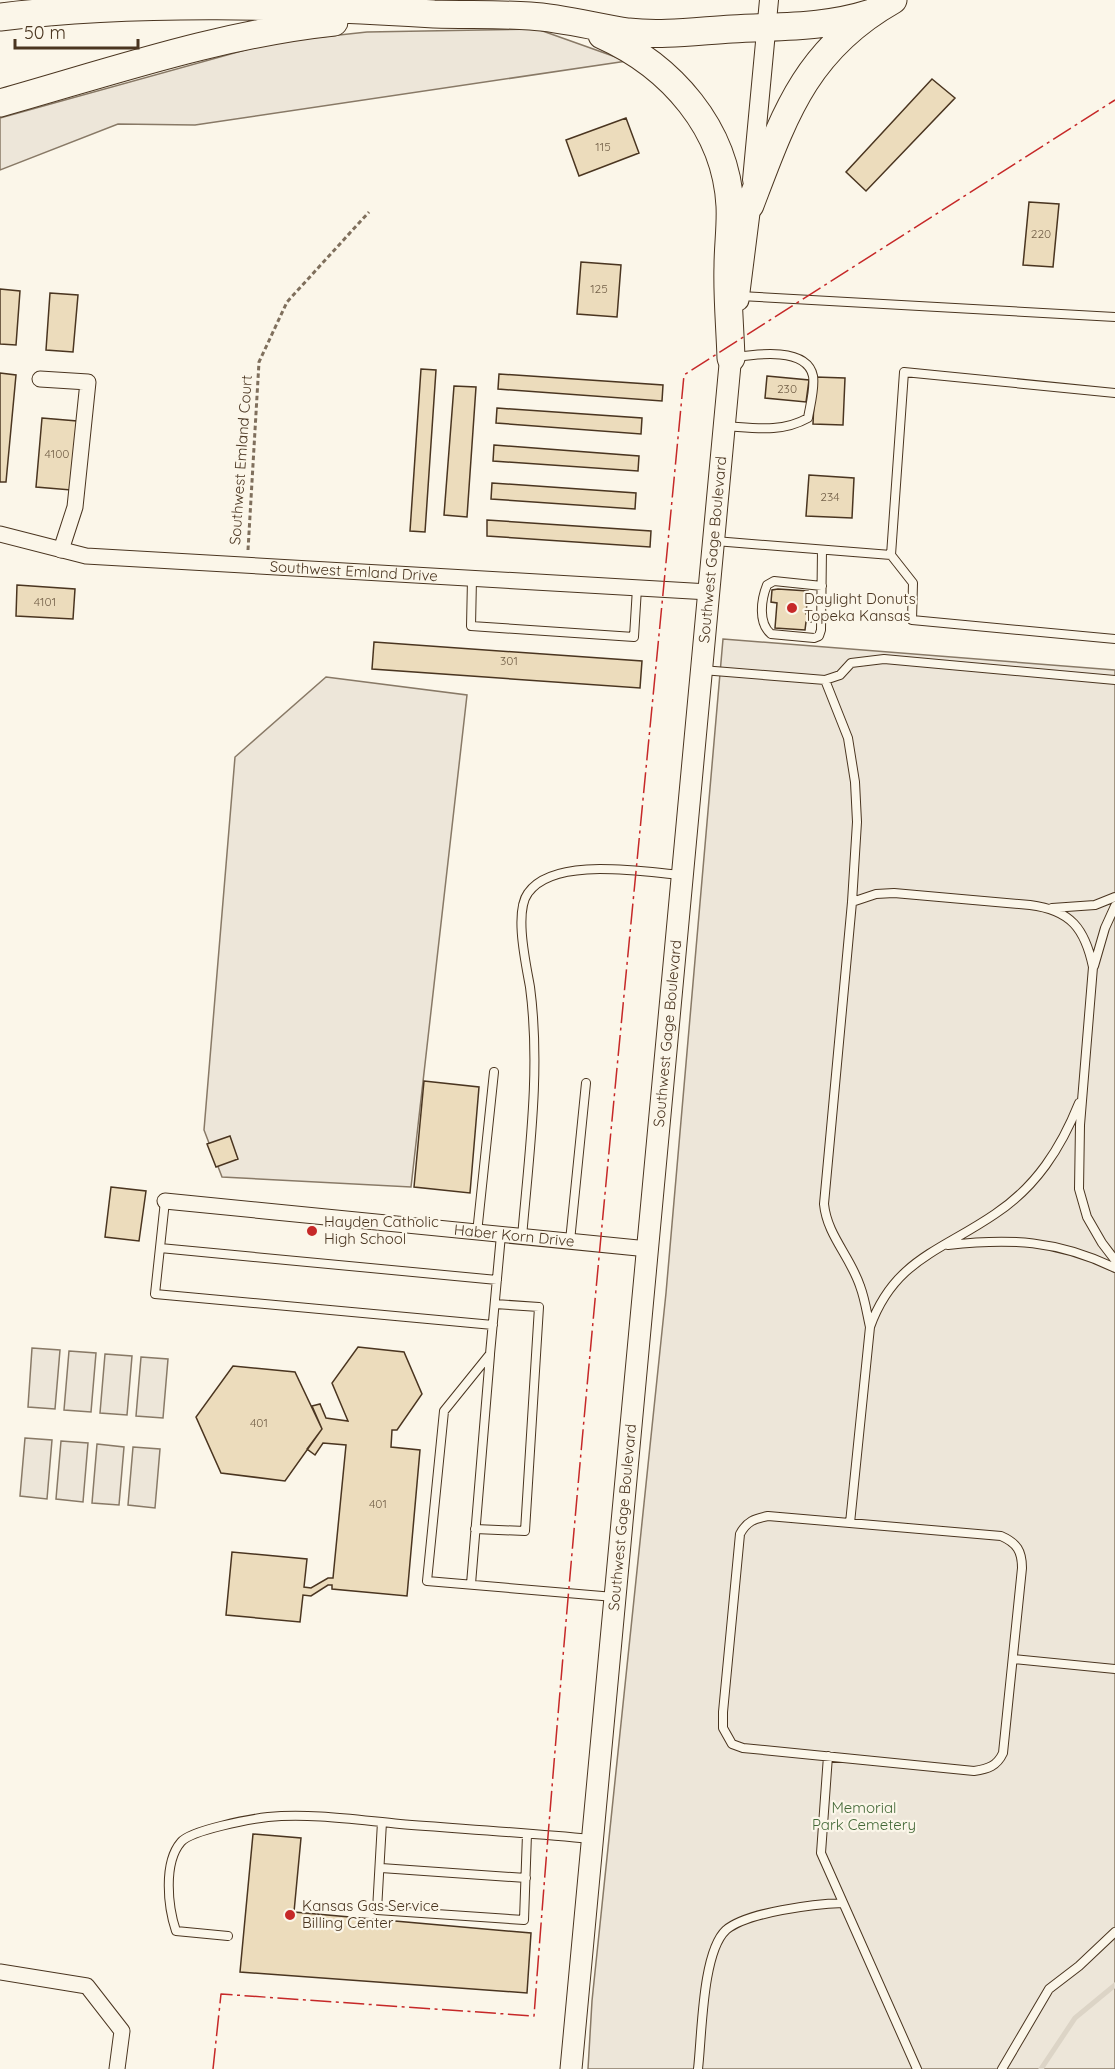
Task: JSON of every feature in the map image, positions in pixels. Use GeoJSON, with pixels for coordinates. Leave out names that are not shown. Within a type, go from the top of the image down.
{"type":"FeatureCollection","features":[{"type":"Feature","properties":{"kind":"highway"},"geometry":{"type":"LineString","coordinates":[[0,5],[18,0]]}},
{"type":"Feature","properties":{"kind":"highway"},"geometry":{"type":"LineString","coordinates":[[0,17],[76,6],[354,8],[437,14],[530,16],[630,32],[766,28],[846,21],[882,6]]}},
{"type":"Feature","properties":{"kind":"highway"},"geometry":{"type":"LineString","coordinates":[[750,206],[779,130],[801,84],[848,31],[882,6]]}},
{"type":"Feature","properties":{"kind":"highway"},"geometry":{"type":"LineString","coordinates":[[0,103],[192,48],[276,29],[437,14]]}},
{"type":"Feature","properties":{"kind":"highway"},"geometry":{"type":"LineString","coordinates":[[556,19],[601,34],[638,53],[670,80],[711,130],[721,161],[730,205],[728,265],[731,358]]}},
{"type":"Feature","properties":{"kind":"main road","name":"Southwest Gage Boulevard"},"geometry":{"type":"LineString","coordinates":[[571,2069],[724,426],[750,206]]}},
{"type":"Feature","properties":{"kind":"street","name":"Southwest Gage Boulevard"},"geometry":{"type":"LineString","coordinates":[[750,206],[769,0]]}},
{"type":"Feature","properties":{"kind":"street"},"geometry":{"type":"LineString","coordinates":[[40,379],[88,382],[75,507],[62,550]]}},
{"type":"Feature","properties":{"kind":"street","name":"Southwest Emland Drive"},"geometry":{"type":"LineString","coordinates":[[0,534],[86,556],[709,592]]}},
{"type":"Feature","properties":{"kind":"street","name":"Haber Korn Drive"},"geometry":{"type":"LineString","coordinates":[[165,1201],[648,1248]]}},
{"type":"Feature","properties":{"kind":"street"},"geometry":{"type":"LineString","coordinates":[[0,1972],[87,1986],[122,2031],[117,2069]]}},
{"type":"Feature","properties":{"kind":"lane"},"geometry":{"type":"LineString","coordinates":[[738,296],[1115,317]]}},
{"type":"Feature","properties":{"kind":"lane"},"geometry":{"type":"LineString","coordinates":[[724,426],[772,429],[795,425],[807,418],[813,375],[805,362],[792,356],[754,354],[731,358]]}},
{"type":"Feature","properties":{"kind":"lane"},"geometry":{"type":"LineString","coordinates":[[1115,393],[904,372],[891,555],[914,583],[912,620],[1115,639]]}},
{"type":"Feature","properties":{"kind":"lane"},"geometry":{"type":"LineString","coordinates":[[714,541],[891,555]]}},
{"type":"Feature","properties":{"kind":"lane"},"geometry":{"type":"LineString","coordinates":[[822,550],[822,586],[819,636],[814,638],[771,634],[765,630],[762,622],[767,585],[774,581],[822,586]]}},
{"type":"Feature","properties":{"kind":"lane"},"geometry":{"type":"LineString","coordinates":[[472,579],[471,626],[634,638],[638,588]]}},
{"type":"Feature","properties":{"kind":"lane"},"geometry":{"type":"LineString","coordinates":[[702,670],[825,680],[840,675],[851,663],[884,658],[1115,680]]}},
{"type":"Feature","properties":{"kind":"lane"},"geometry":{"type":"LineString","coordinates":[[825,680],[849,738],[855,782],[857,822],[852,902],[824,1204],[825,1219],[860,1285],[870,1327]]}},
{"type":"Feature","properties":{"kind":"lane"},"geometry":{"type":"LineString","coordinates":[[522,1237],[535,1078],[535,1028],[522,919],[527,893],[548,875],[597,869],[682,875]]}},
{"type":"Feature","properties":{"kind":"lane"},"geometry":{"type":"LineString","coordinates":[[852,902],[876,894],[894,893],[1076,908],[1106,902],[1115,897]]}},
{"type":"Feature","properties":{"kind":"lane"},"geometry":{"type":"LineString","coordinates":[[1115,906],[1105,928],[1093,968],[1082,1096],[1079,1189],[1087,1217],[1115,1260]]}},
{"type":"Feature","properties":{"kind":"lane"},"geometry":{"type":"LineString","coordinates":[[1047,907],[1064,915],[1079,928],[1088,945],[1093,968]]}},
{"type":"Feature","properties":{"kind":"lane"},"geometry":{"type":"LineString","coordinates":[[477,1233],[494,1072]]}},
{"type":"Feature","properties":{"kind":"lane"},"geometry":{"type":"LineString","coordinates":[[570,1241],[586,1083]]}},
{"type":"Feature","properties":{"kind":"lane"},"geometry":{"type":"LineString","coordinates":[[850,1523],[870,1327],[879,1303],[893,1282],[909,1267],[997,1213],[1048,1165],[1065,1139],[1082,1096]]}},
{"type":"Feature","properties":{"kind":"lane"},"geometry":{"type":"LineString","coordinates":[[165,1201],[155,1294],[493,1325]]}},
{"type":"Feature","properties":{"kind":"lane"},"geometry":{"type":"LineString","coordinates":[[471,1584],[501,1235]]}},
{"type":"Feature","properties":{"kind":"lane"},"geometry":{"type":"LineString","coordinates":[[944,1246],[989,1240],[1026,1241],[1066,1249],[1115,1268]]}},
{"type":"Feature","properties":{"kind":"lane"},"geometry":{"type":"LineString","coordinates":[[160,1248],[497,1280]]}},
{"type":"Feature","properties":{"kind":"lane"},"geometry":{"type":"LineString","coordinates":[[475,1529],[525,1531],[538,1307],[495,1304]]}},
{"type":"Feature","properties":{"kind":"lane"},"geometry":{"type":"LineString","coordinates":[[490,1354],[444,1412],[428,1581],[615,1597]]}},
{"type":"Feature","properties":{"kind":"lane"},"geometry":{"type":"LineString","coordinates":[[768,1516],[850,1523],[1001,1536],[1014,1541],[1020,1550],[1022,1568],[1014,1659],[1003,1753],[998,1762],[974,1771],[743,1748],[732,1744],[723,1728],[724,1700],[740,1534],[753,1520],[768,1516]]}},
{"type":"Feature","properties":{"kind":"lane"},"geometry":{"type":"LineString","coordinates":[[1014,1659],[1115,1669]]}},
{"type":"Feature","properties":{"kind":"lane"},"geometry":{"type":"LineString","coordinates":[[828,1756],[821,1853],[917,2069]]}},
{"type":"Feature","properties":{"kind":"lane"},"geometry":{"type":"LineString","coordinates":[[228,1936],[176,1931],[171,1917],[170,1878],[181,1842],[197,1833],[267,1817],[382,1822],[593,1839]]}},
{"type":"Feature","properties":{"kind":"lane"},"geometry":{"type":"LineString","coordinates":[[382,1822],[377,1910],[399,1912],[524,1920],[527,1834]]}},
{"type":"Feature","properties":{"kind":"lane"},"geometry":{"type":"LineString","coordinates":[[381,1868],[526,1878]]}},
{"type":"Feature","properties":{"kind":"lane"},"geometry":{"type":"LineString","coordinates":[[698,2069],[710,1958],[727,1930],[743,1922],[800,1906],[843,1903]]}},
{"type":"Feature","properties":{"kind":"lane"},"geometry":{"type":"LineString","coordinates":[[1002,2069],[1049,1989],[1079,1966],[1115,1932]]}},
{"type":"Feature","properties":{"kind":"path","name":"Southwest Emland Court"},"geometry":{"type":"LineString","coordinates":[[247,567],[259,362],[287,302],[369,212]]}},
{"type":"Feature","properties":{"kind":"green space"},"geometry":{"type":"Polygon","coordinates":[[[537,29],[627,61],[195,125],[118,124],[0,170],[0,118],[274,42],[367,32],[537,29]]]}},
{"type":"Feature","properties":{"kind":"green space","name":"Memorial Park Cemetery"},"geometry":{"type":"Polygon","coordinates":[[[723,639],[1115,670],[1115,2069],[588,2069],[592,2001],[666,1293],[723,639]]]}},
{"type":"Feature","properties":{"kind":"green space"},"geometry":{"type":"Polygon","coordinates":[[[326,677],[467,695],[411,1187],[222,1177],[204,1130],[235,757],[326,677]]]}},
{"type":"Feature","properties":{"kind":"green space"},"geometry":{"type":"Polygon","coordinates":[[[32,1348],[60,1350],[55,1409],[28,1407],[32,1348]]]}},
{"type":"Feature","properties":{"kind":"green space"},"geometry":{"type":"Polygon","coordinates":[[[69,1351],[96,1353],[91,1412],[64,1410],[69,1351]]]}},
{"type":"Feature","properties":{"kind":"green space"},"geometry":{"type":"Polygon","coordinates":[[[105,1354],[132,1356],[127,1415],[100,1413],[105,1354]]]}},
{"type":"Feature","properties":{"kind":"green space"},"geometry":{"type":"Polygon","coordinates":[[[141,1357],[168,1359],[163,1418],[136,1416],[141,1357]]]}},
{"type":"Feature","properties":{"kind":"green space"},"geometry":{"type":"Polygon","coordinates":[[[25,1438],[52,1440],[47,1499],[20,1496],[25,1438]]]}},
{"type":"Feature","properties":{"kind":"green space"},"geometry":{"type":"Polygon","coordinates":[[[61,1441],[88,1443],[83,1502],[56,1499],[61,1441]]]}},
{"type":"Feature","properties":{"kind":"green space"},"geometry":{"type":"Polygon","coordinates":[[[97,1444],[124,1447],[119,1505],[92,1503],[97,1444]]]}},
{"type":"Feature","properties":{"kind":"green space"},"geometry":{"type":"Polygon","coordinates":[[[133,1447],[160,1449],[155,1508],[128,1505],[133,1447]]]}},
{"type":"Feature","properties":{"kind":"building"},"geometry":{"type":"Polygon","coordinates":[[[932,79],[955,98],[866,191],[846,172],[932,79]]]}},
{"type":"Feature","properties":{"kind":"building"},"geometry":{"type":"Polygon","coordinates":[[[626,118],[639,153],[579,176],[566,140],[626,118]]]}},
{"type":"Feature","properties":{"kind":"building"},"geometry":{"type":"Polygon","coordinates":[[[1029,202],[1059,204],[1053,267],[1023,265],[1029,202]]]}},
{"type":"Feature","properties":{"kind":"building"},"geometry":{"type":"Polygon","coordinates":[[[581,262],[621,265],[617,317],[577,314],[581,262]]]}},
{"type":"Feature","properties":{"kind":"building"},"geometry":{"type":"Polygon","coordinates":[[[0,289],[20,291],[16,345],[0,344],[0,289]]]}},
{"type":"Feature","properties":{"kind":"building"},"geometry":{"type":"Polygon","coordinates":[[[50,293],[78,295],[73,352],[46,350],[50,293]]]}},
{"type":"Feature","properties":{"kind":"building"},"geometry":{"type":"Polygon","coordinates":[[[421,369],[436,370],[425,532],[410,531],[421,369]]]}},
{"type":"Feature","properties":{"kind":"building"},"geometry":{"type":"Polygon","coordinates":[[[0,373],[16,375],[6,482],[0,482],[0,373]]]}},
{"type":"Feature","properties":{"kind":"building"},"geometry":{"type":"Polygon","coordinates":[[[499,374],[663,385],[662,401],[498,389],[499,374]]]}},
{"type":"Feature","properties":{"kind":"building"},"geometry":{"type":"Polygon","coordinates":[[[767,376],[809,380],[806,402],[765,398],[767,376]]]}},
{"type":"Feature","properties":{"kind":"building"},"geometry":{"type":"Polygon","coordinates":[[[815,377],[845,378],[843,425],[813,424],[815,377]]]}},
{"type":"Feature","properties":{"kind":"building"},"geometry":{"type":"Polygon","coordinates":[[[454,386],[476,387],[467,517],[444,515],[454,386]]]}},
{"type":"Feature","properties":{"kind":"building"},"geometry":{"type":"Polygon","coordinates":[[[497,408],[642,418],[641,434],[496,423],[497,408]]]}},
{"type":"Feature","properties":{"kind":"building"},"geometry":{"type":"Polygon","coordinates":[[[42,418],[77,421],[71,490],[36,487],[42,418]]]}},
{"type":"Feature","properties":{"kind":"building"},"geometry":{"type":"Polygon","coordinates":[[[494,445],[639,456],[638,471],[493,461],[494,445]]]}},
{"type":"Feature","properties":{"kind":"building"},"geometry":{"type":"Polygon","coordinates":[[[809,475],[854,478],[852,518],[806,516],[809,475]]]}},
{"type":"Feature","properties":{"kind":"building"},"geometry":{"type":"Polygon","coordinates":[[[492,483],[636,493],[635,509],[491,499],[492,483]]]}},
{"type":"Feature","properties":{"kind":"building"},"geometry":{"type":"Polygon","coordinates":[[[487,520],[651,531],[650,547],[487,536],[487,520]]]}},
{"type":"Feature","properties":{"kind":"building"},"geometry":{"type":"Polygon","coordinates":[[[17,585],[75,589],[73,619],[16,616],[17,585]]]}},
{"type":"Feature","properties":{"kind":"building","name":"Daylight Donuts Topeka Kansas"},"geometry":{"type":"Polygon","coordinates":[[[772,590],[808,591],[806,614],[811,614],[811,622],[806,622],[805,630],[775,628],[777,603],[771,602],[772,590]]]}},
{"type":"Feature","properties":{"kind":"building"},"geometry":{"type":"Polygon","coordinates":[[[374,642],[642,661],[640,688],[372,669],[374,642]]]}},
{"type":"Feature","properties":{"kind":"building"},"geometry":{"type":"Polygon","coordinates":[[[424,1081],[479,1087],[470,1193],[414,1187],[424,1081]]]}},
{"type":"Feature","properties":{"kind":"building"},"geometry":{"type":"Polygon","coordinates":[[[230,1136],[238,1159],[216,1167],[207,1144],[230,1136]]]}},
{"type":"Feature","properties":{"kind":"building"},"geometry":{"type":"Polygon","coordinates":[[[111,1187],[146,1191],[139,1241],[105,1237],[111,1187]]]}},
{"type":"Feature","properties":{"kind":"building"},"geometry":{"type":"Polygon","coordinates":[[[358,1347],[404,1352],[422,1394],[397,1430],[392,1430],[391,1447],[420,1450],[407,1596],[332,1589],[332,1585],[328,1585],[311,1596],[303,1595],[300,1622],[226,1615],[232,1552],[307,1559],[304,1587],[311,1588],[328,1578],[333,1578],[346,1445],[323,1443],[315,1455],[307,1449],[322,1429],[312,1406],[320,1404],[326,1418],[348,1421],[332,1383],[358,1347]]]}},
{"type":"Feature","properties":{"kind":"building"},"geometry":{"type":"Polygon","coordinates":[[[233,1366],[295,1372],[322,1429],[285,1481],[221,1473],[196,1417],[233,1366]]]}},
{"type":"Feature","properties":{"kind":"building","name":"Kansas Gas Service Billing Center"},"geometry":{"type":"Polygon","coordinates":[[[253,1834],[301,1838],[294,1912],[531,1933],[527,1993],[240,1972],[253,1834]]]}},
{"type":"Feature","properties":{"kind":"waterway"},"geometry":{"type":"LineString","coordinates":[[1041,2069],[1075,2018],[1115,1985]]}},
{"type":"Feature","properties":{"kind":"power"},"geometry":{"type":"LineString","coordinates":[[213,2069],[221,1994],[534,2016],[567,1605],[684,375],[1115,100]]}},
{"type":"Feature","properties":{"kind":"place","name":"Daylight Donuts Topeka Kansas"},"geometry":{"type":"Point","coordinates":[792,608]}},
{"type":"Feature","properties":{"kind":"place","name":"Hayden Catholic High School"},"geometry":{"type":"Point","coordinates":[312,1231]}},
{"type":"Feature","properties":{"kind":"place","name":"Kansas Gas Service Billing Center"},"geometry":{"type":"Point","coordinates":[290,1915]}}]}
